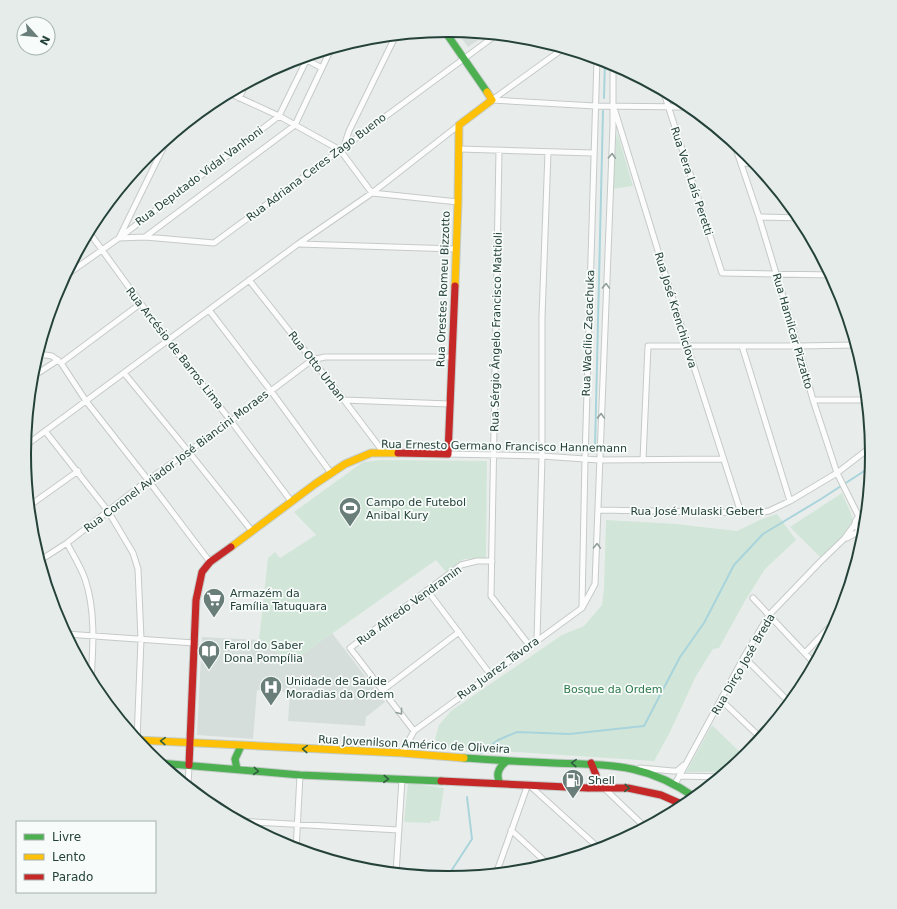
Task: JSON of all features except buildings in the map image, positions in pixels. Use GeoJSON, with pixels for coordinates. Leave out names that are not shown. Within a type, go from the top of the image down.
{"type":"FeatureCollection","features":[{"type":"Feature","properties":{"kind":"main road"},"geometry":{"type":"LineString","coordinates":[[449,37],[492,100],[459,125]]}},
{"type":"Feature","properties":{"kind":"main road","name":"Rua Orestes Romeu Bizzotto"},"geometry":{"type":"LineString","coordinates":[[448,454],[458,202],[459,125]]}},
{"type":"Feature","properties":{"kind":"main road","name":"Rua Ernesto Germano Francisco Hannemann"},"geometry":{"type":"LineString","coordinates":[[189,765],[196,600],[202,572],[210,562],[331,473],[360,457],[384,453],[448,454]]}},
{"type":"Feature","properties":{"kind":"main road","name":"Rua Jovenilson Américo de Oliveira"},"geometry":{"type":"LineString","coordinates":[[144,740],[402,753],[507,761],[590,763],[627,766]]}},
{"type":"Feature","properties":{"kind":"main road"},"geometry":{"type":"LineString","coordinates":[[237,769],[235,759],[241,746]]}},
{"type":"Feature","properties":{"kind":"main road"},"geometry":{"type":"LineString","coordinates":[[500,783],[498,781],[497,773],[500,766],[507,761]]}},
{"type":"Feature","properties":{"kind":"main road"},"geometry":{"type":"LineString","coordinates":[[588,788],[596,775],[590,763]]}},
{"type":"Feature","properties":{"kind":"main road"},"geometry":{"type":"LineString","coordinates":[[168,764],[300,775],[637,789],[662,795],[679,803]]}},
{"type":"Feature","properties":{"kind":"main road"},"geometry":{"type":"LineString","coordinates":[[627,766],[656,775],[675,784],[691,795]]}},
{"type":"Feature","properties":{"kind":"street","name":"Rua Adriana Ceres Zago Bueno"},"geometry":{"type":"LineString","coordinates":[[119,238],[145,237],[214,243],[490,40]]}},
{"type":"Feature","properties":{"kind":"street"},"geometry":{"type":"LineString","coordinates":[[342,148],[393,41]]}},
{"type":"Feature","properties":{"kind":"street"},"geometry":{"type":"LineString","coordinates":[[492,100],[559,52]]}},
{"type":"Feature","properties":{"kind":"street","name":"Rua Deputado Vidal Vanhoni"},"geometry":{"type":"LineString","coordinates":[[145,237],[295,125],[328,55]]}},
{"type":"Feature","properties":{"kind":"street"},"geometry":{"type":"LineString","coordinates":[[312,60],[322,68]]}},
{"type":"Feature","properties":{"kind":"street","name":"Rua Deputado Vidal Vanhoni"},"geometry":{"type":"LineString","coordinates":[[74,269],[119,238],[279,116],[305,62]]}},
{"type":"Feature","properties":{"kind":"street","name":"Rua Wacílio Zacachuka"},"geometry":{"type":"LineString","coordinates":[[582,608],[593,153],[597,64]]}},
{"type":"Feature","properties":{"kind":"street","name":"Rua Wacílio Zacachuka"},"geometry":{"type":"LineString","coordinates":[[595,584],[613,106],[613,71]]}},
{"type":"Feature","properties":{"kind":"street"},"geometry":{"type":"LineString","coordinates":[[239,98],[242,92]]}},
{"type":"Feature","properties":{"kind":"street"},"geometry":{"type":"LineString","coordinates":[[235,96],[279,116],[342,148],[372,193]]}},
{"type":"Feature","properties":{"kind":"street","name":"Rua Vera Laís Peretti"},"geometry":{"type":"LineString","coordinates":[[666,98],[722,273],[776,274]]}},
{"type":"Feature","properties":{"kind":"street"},"geometry":{"type":"LineString","coordinates":[[492,100],[595,106],[679,106]]}},
{"type":"Feature","properties":{"kind":"street","name":"Rua José Krenchiclova"},"geometry":{"type":"LineString","coordinates":[[613,106],[740,513]]}},
{"type":"Feature","properties":{"kind":"street"},"geometry":{"type":"LineString","coordinates":[[31,441],[298,244],[372,193],[459,125]]}},
{"type":"Feature","properties":{"kind":"street"},"geometry":{"type":"LineString","coordinates":[[459,149],[593,153]]}},
{"type":"Feature","properties":{"kind":"street","name":"Rua Sérgio Ângelo Francisco Mattioli"},"geometry":{"type":"LineString","coordinates":[[499,150],[491,596],[529,645]]}},
{"type":"Feature","properties":{"kind":"street"},"geometry":{"type":"LineString","coordinates":[[119,238],[161,151]]}},
{"type":"Feature","properties":{"kind":"street"},"geometry":{"type":"LineString","coordinates":[[537,640],[542,456],[542,317],[548,152]]}},
{"type":"Feature","properties":{"kind":"street","name":"Rua Hamilcar Pizzatto"},"geometry":{"type":"LineString","coordinates":[[738,153],[759,217],[798,346],[812,400],[838,475],[859,517]]}},
{"type":"Feature","properties":{"kind":"street"},"geometry":{"type":"LineString","coordinates":[[741,163],[748,163]]}},
{"type":"Feature","properties":{"kind":"street"},"geometry":{"type":"LineString","coordinates":[[372,193],[458,202]]}},
{"type":"Feature","properties":{"kind":"street"},"geometry":{"type":"LineString","coordinates":[[759,217],[792,218]]}},
{"type":"Feature","properties":{"kind":"street"},"geometry":{"type":"LineString","coordinates":[[131,228],[136,238]]}},
{"type":"Feature","properties":{"kind":"street","name":"Rua Arcésio de Barros Lima"},"geometry":{"type":"LineString","coordinates":[[92,238],[140,304],[291,501]]}},
{"type":"Feature","properties":{"kind":"street"},"geometry":{"type":"LineString","coordinates":[[298,244],[456,249]]}},
{"type":"Feature","properties":{"kind":"street"},"geometry":{"type":"LineString","coordinates":[[776,274],[825,275]]}},
{"type":"Feature","properties":{"kind":"street","name":"Rua Otto Urban"},"geometry":{"type":"LineString","coordinates":[[249,280],[384,453]]}},
{"type":"Feature","properties":{"kind":"street"},"geometry":{"type":"LineString","coordinates":[[39,373],[60,361],[140,304]]}},
{"type":"Feature","properties":{"kind":"street"},"geometry":{"type":"LineString","coordinates":[[209,310],[331,473]]}},
{"type":"Feature","properties":{"kind":"street"},"geometry":{"type":"LineString","coordinates":[[643,460],[648,346],[852,345]]}},
{"type":"Feature","properties":{"kind":"street"},"geometry":{"type":"LineString","coordinates":[[742,346],[790,501]]}},
{"type":"Feature","properties":{"kind":"street"},"geometry":{"type":"LineString","coordinates":[[43,355],[52,356],[60,361],[86,401],[210,562]]}},
{"type":"Feature","properties":{"kind":"street"},"geometry":{"type":"LineString","coordinates":[[312,360],[325,357],[451,357]]}},
{"type":"Feature","properties":{"kind":"street","name":"Rua Coronel Aviador José Biancini Moraes"},"geometry":{"type":"LineString","coordinates":[[44,558],[67,543],[188,450],[231,421],[312,360]]}},
{"type":"Feature","properties":{"kind":"street"},"geometry":{"type":"LineString","coordinates":[[124,373],[188,450],[252,531]]}},
{"type":"Feature","properties":{"kind":"street"},"geometry":{"type":"LineString","coordinates":[[344,400],[449,404]]}},
{"type":"Feature","properties":{"kind":"street"},"geometry":{"type":"LineString","coordinates":[[812,400],[862,400]]}},
{"type":"Feature","properties":{"kind":"street"},"geometry":{"type":"LineString","coordinates":[[45,431],[108,511],[133,553],[138,569],[141,639],[137,733]]}},
{"type":"Feature","properties":{"kind":"street","name":"Rua José Mulaski Gebert"},"geometry":{"type":"LineString","coordinates":[[598,510],[740,513],[769,511],[838,475],[866,451]]}},
{"type":"Feature","properties":{"kind":"street","name":"Rua Ernesto Germano Francisco Hannemann"},"geometry":{"type":"LineString","coordinates":[[448,454],[542,456],[599,460],[723,459]]}},
{"type":"Feature","properties":{"kind":"street"},"geometry":{"type":"LineString","coordinates":[[34,502],[78,472]]}},
{"type":"Feature","properties":{"kind":"street","name":"Rua Dirço José Breda"},"geometry":{"type":"LineString","coordinates":[[675,784],[744,657],[769,615],[844,539],[859,517]]}},
{"type":"Feature","properties":{"kind":"street"},"geometry":{"type":"LineString","coordinates":[[855,524],[857,528],[859,528]]}},
{"type":"Feature","properties":{"kind":"street","name":"Rua Dirço José Breda"},"geometry":{"type":"LineString","coordinates":[[844,539],[859,531]]}},
{"type":"Feature","properties":{"kind":"street"},"geometry":{"type":"LineString","coordinates":[[67,543],[85,578],[89,592],[94,636],[92,671]]}},
{"type":"Feature","properties":{"kind":"street","name":"Rua Alfredo Vendramin"},"geometry":{"type":"LineString","coordinates":[[383,690],[350,648],[461,565],[477,561],[492,561]]}},
{"type":"Feature","properties":{"kind":"street","name":"Rua Juarez Távora"},"geometry":{"type":"LineString","coordinates":[[402,753],[414,730],[529,645],[582,608],[595,584]]}},
{"type":"Feature","properties":{"kind":"street"},"geometry":{"type":"LineString","coordinates":[[427,590],[490,674]]}},
{"type":"Feature","properties":{"kind":"street"},"geometry":{"type":"LineString","coordinates":[[753,598],[812,660]]}},
{"type":"Feature","properties":{"kind":"street"},"geometry":{"type":"LineString","coordinates":[[805,653],[827,630]]}},
{"type":"Feature","properties":{"kind":"street"},"geometry":{"type":"LineString","coordinates":[[414,730],[383,690],[459,632]]}},
{"type":"Feature","properties":{"kind":"street"},"geometry":{"type":"LineString","coordinates":[[72,634],[194,643]]}},
{"type":"Feature","properties":{"kind":"street"},"geometry":{"type":"LineString","coordinates":[[744,657],[787,700]]}},
{"type":"Feature","properties":{"kind":"street"},"geometry":{"type":"LineString","coordinates":[[721,700],[758,735]]}},
{"type":"Feature","properties":{"kind":"street","name":"Rua Jovenilson Américo de Oliveira"},"geometry":{"type":"LineString","coordinates":[[627,766],[673,771],[681,768],[687,762]]}},
{"type":"Feature","properties":{"kind":"street","name":"Rua Ernesto Germano Francisco Hannemann"},"geometry":{"type":"LineString","coordinates":[[188,781],[189,765]]}},
{"type":"Feature","properties":{"kind":"street"},"geometry":{"type":"LineString","coordinates":[[296,843],[300,775]]}},
{"type":"Feature","properties":{"kind":"street"},"geometry":{"type":"LineString","coordinates":[[679,776],[715,776]]}},
{"type":"Feature","properties":{"kind":"street"},"geometry":{"type":"LineString","coordinates":[[396,868],[402,779]]}},
{"type":"Feature","properties":{"kind":"street"},"geometry":{"type":"LineString","coordinates":[[498,869],[528,784],[595,845]]}},
{"type":"Feature","properties":{"kind":"street"},"geometry":{"type":"LineString","coordinates":[[603,787],[642,824]]}},
{"type":"Feature","properties":{"kind":"street"},"geometry":{"type":"LineString","coordinates":[[250,822],[399,830]]}},
{"type":"Feature","properties":{"kind":"street"},"geometry":{"type":"LineString","coordinates":[[511,830],[545,861]]}},
{"type":"Feature","properties":{"kind":"shaded area"},"geometry":{"type":"Polygon","coordinates":[[[461,37],[480,38],[468,47],[461,37]]]}},
{"type":"Feature","properties":{"kind":"shaded area"},"geometry":{"type":"Polygon","coordinates":[[[332,633],[385,702],[366,717],[365,726],[288,721],[290,692],[257,690],[253,739],[197,735],[202,637],[259,640],[292,662],[332,633]]]}},
{"type":"Feature","properties":{"kind":"green space"},"geometry":{"type":"Polygon","coordinates":[[[617,132],[633,186],[612,189],[617,132]]]}},
{"type":"Feature","properties":{"kind":"green space"},"geometry":{"type":"Polygon","coordinates":[[[381,460],[487,461],[486,558],[464,559],[446,572],[436,560],[292,662],[259,640],[268,558],[275,552],[280,558],[316,535],[294,512],[363,462],[381,460]]]}},
{"type":"Feature","properties":{"kind":"green space"},"geometry":{"type":"Polygon","coordinates":[[[842,493],[851,514],[852,522],[840,539],[820,557],[790,527],[842,493]]]}},
{"type":"Feature","properties":{"kind":"green space","name":"Bosque da Ordem"},"geometry":{"type":"Polygon","coordinates":[[[777,514],[796,540],[765,569],[719,648],[713,649],[696,676],[669,734],[654,761],[441,747],[435,739],[439,725],[451,711],[562,635],[584,626],[602,605],[604,589],[606,520],[676,524],[737,531],[762,519],[777,514]]]}},
{"type":"Feature","properties":{"kind":"green space"},"geometry":{"type":"Polygon","coordinates":[[[712,725],[741,753],[719,772],[686,772],[712,725]]]}},
{"type":"Feature","properties":{"kind":"green space"},"geometry":{"type":"Polygon","coordinates":[[[408,783],[444,788],[439,821],[431,821],[430,823],[404,822],[408,783]]]}},
{"type":"Feature","properties":{"kind":"waterway"},"geometry":{"type":"LineString","coordinates":[[604,98],[605,68]]}},
{"type":"Feature","properties":{"kind":"waterway"},"geometry":{"type":"LineString","coordinates":[[595,448],[603,111]]}},
{"type":"Feature","properties":{"kind":"waterway"},"geometry":{"type":"LineString","coordinates":[[481,753],[498,740],[517,732],[569,734],[644,726],[680,657],[704,623],[734,565],[763,534],[865,470]]}},
{"type":"Feature","properties":{"kind":"waterway"},"geometry":{"type":"LineString","coordinates":[[451,872],[472,839],[467,797]]}},
{"type":"Feature","properties":{"kind":"traffic: fast"},"geometry":{"type":"LineString","coordinates":[[449,37],[487,92]]}},
{"type":"Feature","properties":{"kind":"traffic: fast"},"geometry":{"type":"LineString","coordinates":[[237,769],[235,759],[241,746]]}},
{"type":"Feature","properties":{"kind":"traffic: fast"},"geometry":{"type":"LineString","coordinates":[[464,758],[593,764],[628,768],[661,778],[691,795]]}},
{"type":"Feature","properties":{"kind":"traffic: fast"},"geometry":{"type":"LineString","coordinates":[[500,783],[498,774],[502,766],[507,761]]}},
{"type":"Feature","properties":{"kind":"traffic: fast"},"geometry":{"type":"LineString","coordinates":[[168,764],[300,775],[441,781]]}},
{"type":"Feature","properties":{"kind":"traffic: slow"},"geometry":{"type":"LineString","coordinates":[[455,286],[459,125],[492,100],[487,92]]}},
{"type":"Feature","properties":{"kind":"traffic: slow"},"geometry":{"type":"LineString","coordinates":[[231,547],[315,484],[345,464],[371,453],[398,453]]}},
{"type":"Feature","properties":{"kind":"traffic: slow"},"geometry":{"type":"LineString","coordinates":[[144,740],[402,753],[464,758]]}},
{"type":"Feature","properties":{"kind":"traffic: jam"},"geometry":{"type":"LineString","coordinates":[[398,453],[448,454],[455,286]]}},
{"type":"Feature","properties":{"kind":"traffic: jam"},"geometry":{"type":"LineString","coordinates":[[189,765],[196,600],[202,572],[210,562],[231,547]]}},
{"type":"Feature","properties":{"kind":"traffic: jam"},"geometry":{"type":"LineString","coordinates":[[588,788],[596,775],[591,763]]}},
{"type":"Feature","properties":{"kind":"traffic: jam"},"geometry":{"type":"LineString","coordinates":[[441,781],[588,788],[628,788],[661,795],[679,803]]}},
{"type":"Feature","properties":{"kind":"place","name":"Campo de Futebol Anibal Kury"},"geometry":{"type":"Point","coordinates":[350,528]}},
{"type":"Feature","properties":{"kind":"place","name":"Armazém da Família Tatuquara"},"geometry":{"type":"Point","coordinates":[214,618]}},
{"type":"Feature","properties":{"kind":"place","name":"Farol do Saber Dona Pompília"},"geometry":{"type":"Point","coordinates":[209,670]}},
{"type":"Feature","properties":{"kind":"place","name":"Unidade de Saúde Moradias da Ordem"},"geometry":{"type":"Point","coordinates":[271,706]}},
{"type":"Feature","properties":{"kind":"place","name":"Shell"},"geometry":{"type":"Point","coordinates":[573,800]}}]}
